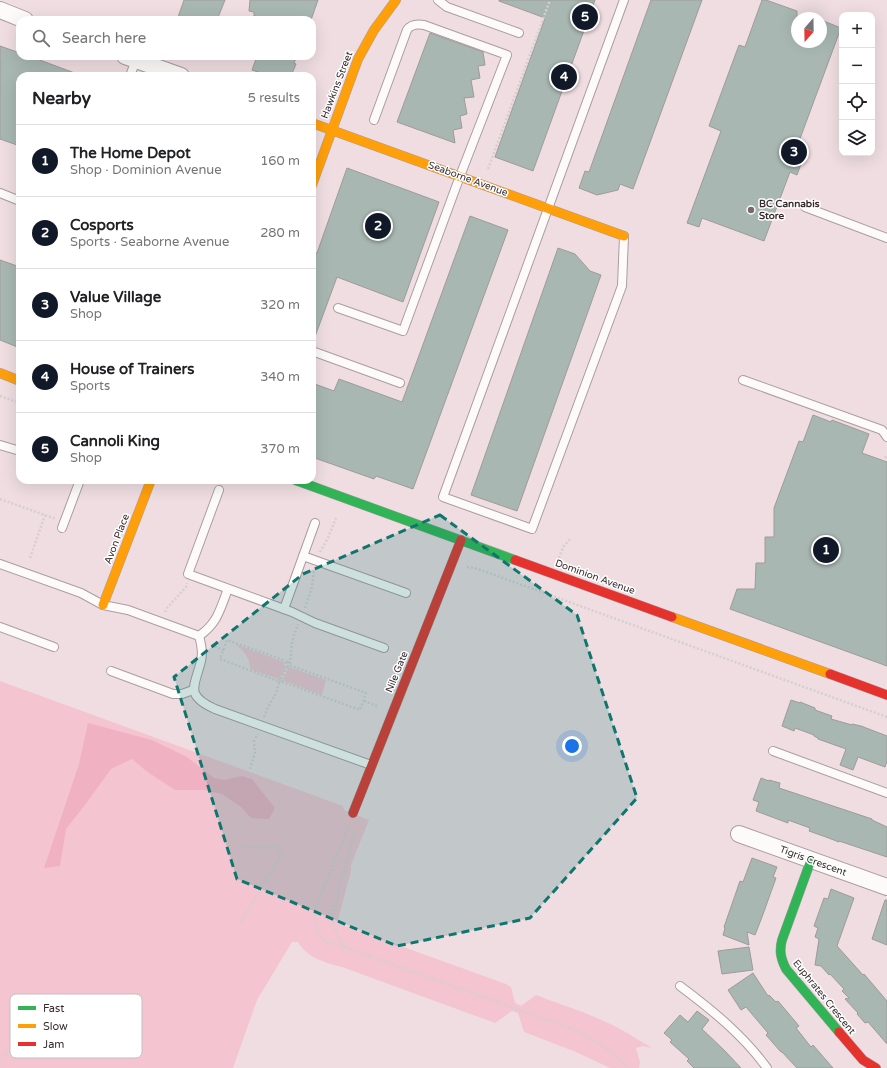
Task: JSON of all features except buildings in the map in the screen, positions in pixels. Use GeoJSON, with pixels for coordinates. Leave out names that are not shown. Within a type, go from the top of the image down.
{"type":"FeatureCollection","features":[{"type":"Feature","properties":{"kind":"street","name":"Hawkins Street"},"geometry":{"type":"LineString","coordinates":[[316,174],[358,59],[374,30],[396,0]]}},
{"type":"Feature","properties":{"kind":"street"},"geometry":{"type":"LineString","coordinates":[[0,10],[16,16]]}},
{"type":"Feature","properties":{"kind":"street"},"geometry":{"type":"LineString","coordinates":[[136,60],[169,72]]}},
{"type":"Feature","properties":{"kind":"street","name":"Seaborne Avenue"},"geometry":{"type":"LineString","coordinates":[[316,124],[624,236]]}},
{"type":"Feature","properties":{"kind":"street"},"geometry":{"type":"LineString","coordinates":[[0,373],[16,379]]}},
{"type":"Feature","properties":{"kind":"street","name":"Avon Place"},"geometry":{"type":"LineString","coordinates":[[103,605],[149,484]]}},
{"type":"Feature","properties":{"kind":"street","name":"Dominion Avenue"},"geometry":{"type":"LineString","coordinates":[[306,484],[887,694]]}},
{"type":"Feature","properties":{"kind":"street","name":"Nile Gate"},"geometry":{"type":"LineString","coordinates":[[353,813],[461,540]]}},
{"type":"Feature","properties":{"kind":"street","name":"Tigris Crescent"},"geometry":{"type":"LineString","coordinates":[[739,834],[887,887]]}},
{"type":"Feature","properties":{"kind":"street","name":"Euphrates Crescent"},"geometry":{"type":"LineString","coordinates":[[811,860],[782,940],[780,947],[781,959],[786,969],[855,1051],[864,1060],[876,1068]]}},
{"type":"Feature","properties":{"kind":"lane"},"geometry":{"type":"LineString","coordinates":[[438,0],[449,3],[519,33]]}},
{"type":"Feature","properties":{"kind":"lane"},"geometry":{"type":"LineString","coordinates":[[624,0],[443,497],[532,529],[622,286],[624,236]]}},
{"type":"Feature","properties":{"kind":"lane"},"geometry":{"type":"LineString","coordinates":[[338,308],[403,331],[506,55],[419,24],[411,26],[407,30],[374,120]]}},
{"type":"Feature","properties":{"kind":"lane"},"geometry":{"type":"LineString","coordinates":[[130,72],[131,60]]}},
{"type":"Feature","properties":{"kind":"lane"},"geometry":{"type":"LineString","coordinates":[[0,193],[16,199]]}},
{"type":"Feature","properties":{"kind":"lane"},"geometry":{"type":"LineString","coordinates":[[805,207],[887,238]]}},
{"type":"Feature","properties":{"kind":"lane"},"geometry":{"type":"LineString","coordinates":[[316,352],[400,383]]}},
{"type":"Feature","properties":{"kind":"lane"},"geometry":{"type":"LineString","coordinates":[[743,380],[882,430],[887,437]]}},
{"type":"Feature","properties":{"kind":"lane"},"geometry":{"type":"LineString","coordinates":[[0,446],[16,450]]}},
{"type":"Feature","properties":{"kind":"lane"},"geometry":{"type":"LineString","coordinates":[[63,525],[78,484]]}},
{"type":"Feature","properties":{"kind":"lane"},"geometry":{"type":"LineString","coordinates":[[219,490],[188,574],[384,648]]}},
{"type":"Feature","properties":{"kind":"lane"},"geometry":{"type":"LineString","coordinates":[[284,609],[315,523]]}},
{"type":"Feature","properties":{"kind":"lane"},"geometry":{"type":"LineString","coordinates":[[303,556],[406,594]]}},
{"type":"Feature","properties":{"kind":"lane"},"geometry":{"type":"LineString","coordinates":[[0,564],[81,593],[103,605],[128,610],[199,636]]}},
{"type":"Feature","properties":{"kind":"lane"},"geometry":{"type":"LineString","coordinates":[[199,636],[209,629],[215,622],[228,589]]}},
{"type":"Feature","properties":{"kind":"lane"},"geometry":{"type":"LineString","coordinates":[[0,627],[54,646]]}},
{"type":"Feature","properties":{"kind":"lane"},"geometry":{"type":"LineString","coordinates":[[199,636],[202,649],[202,660],[194,682],[193,690],[202,702],[215,709],[372,765]]}},
{"type":"Feature","properties":{"kind":"lane"},"geometry":{"type":"LineString","coordinates":[[111,671],[173,694],[182,694],[193,690]]}},
{"type":"Feature","properties":{"kind":"lane"},"geometry":{"type":"LineString","coordinates":[[773,752],[887,793]]}},
{"type":"Feature","properties":{"kind":"lane"},"geometry":{"type":"LineString","coordinates":[[680,986],[725,1021],[752,1049],[767,1068]]}},
{"type":"Feature","properties":{"kind":"path"},"geometry":{"type":"LineString","coordinates":[[483,185],[550,0]]}},
{"type":"Feature","properties":{"kind":"path"},"geometry":{"type":"LineString","coordinates":[[0,396],[16,402]]}},
{"type":"Feature","properties":{"kind":"path"},"geometry":{"type":"LineString","coordinates":[[0,499],[45,515],[63,525]]}},
{"type":"Feature","properties":{"kind":"path"},"geometry":{"type":"LineString","coordinates":[[30,558],[45,515]]}},
{"type":"Feature","properties":{"kind":"path"},"geometry":{"type":"LineString","coordinates":[[319,555],[336,518]]}},
{"type":"Feature","properties":{"kind":"path"},"geometry":{"type":"LineString","coordinates":[[553,574],[563,547],[570,539]]}},
{"type":"Feature","properties":{"kind":"path"},"geometry":{"type":"LineString","coordinates":[[467,567],[478,569],[887,717]]}},
{"type":"Feature","properties":{"kind":"path"},"geometry":{"type":"LineString","coordinates":[[304,611],[312,587],[314,569]]}},
{"type":"Feature","properties":{"kind":"path"},"geometry":{"type":"LineString","coordinates":[[165,612],[186,588],[190,575]]}},
{"type":"Feature","properties":{"kind":"path"},"geometry":{"type":"LineString","coordinates":[[263,720],[266,709],[276,693],[291,656],[298,622]]}},
{"type":"Feature","properties":{"kind":"path"},"geometry":{"type":"LineString","coordinates":[[227,640],[366,693],[364,701],[360,710],[280,681],[220,659],[224,650],[227,640]]}},
{"type":"Feature","properties":{"kind":"path"},"geometry":{"type":"LineString","coordinates":[[211,645],[224,650]]}},
{"type":"Feature","properties":{"kind":"path"},"geometry":{"type":"LineString","coordinates":[[364,701],[377,706]]}},
{"type":"Feature","properties":{"kind":"path"},"geometry":{"type":"LineString","coordinates":[[250,769],[255,753],[254,741],[259,731]]}},
{"type":"Feature","properties":{"kind":"path"},"geometry":{"type":"LineString","coordinates":[[345,948],[336,933],[333,914],[354,836],[356,822],[353,813]]}},
{"type":"Feature","properties":{"kind":"path"},"geometry":{"type":"LineString","coordinates":[[353,813],[315,909],[316,927],[320,936],[329,942],[345,948],[586,1035],[605,1047],[628,1068]]}},
{"type":"Feature","properties":{"kind":"path"},"geometry":{"type":"LineString","coordinates":[[241,922],[282,851],[277,847],[243,847]]}},
{"type":"Feature","properties":{"kind":"path"},"geometry":{"type":"LineString","coordinates":[[0,1059],[10,1052]]}},
{"type":"Feature","properties":{"kind":"highlighted area"},"geometry":{"type":"Polygon","coordinates":[[[440,515],[577,615],[637,798],[530,918],[397,946],[237,879],[174,677],[303,574],[440,515]]]}},
{"type":"Feature","properties":{"kind":"shaded area"},"geometry":{"type":"Polygon","coordinates":[[[235,644],[284,662],[286,667],[282,675],[278,679],[250,669],[249,661],[246,655],[235,644]]]}},
{"type":"Feature","properties":{"kind":"shaded area"},"geometry":{"type":"Polygon","coordinates":[[[289,667],[326,680],[322,695],[284,681],[283,679],[289,667]]]}},
{"type":"Feature","properties":{"kind":"shaded area"},"geometry":{"type":"Polygon","coordinates":[[[0,681],[343,806],[344,810],[369,820],[351,865],[351,871],[337,923],[506,984],[511,987],[515,1003],[521,1006],[536,995],[606,1022],[652,1048],[643,1046],[636,1048],[640,1062],[639,1068],[610,1068],[576,1052],[524,1032],[518,1013],[512,1011],[495,1023],[342,967],[323,962],[306,952],[298,942],[292,942],[257,1000],[233,1068],[0,1068],[0,681]]]}},
{"type":"Feature","properties":{"kind":"shaded area"},"geometry":{"type":"Polygon","coordinates":[[[88,723],[152,740],[187,757],[214,778],[224,780],[242,776],[252,779],[275,808],[269,819],[251,818],[241,807],[222,794],[204,790],[175,790],[146,771],[132,759],[111,769],[66,829],[60,866],[44,868],[79,764],[88,723]]]}},
{"type":"Feature","properties":{"kind":"traffic: fast"},"geometry":{"type":"LineString","coordinates":[[306,484],[515,560]]}},
{"type":"Feature","properties":{"kind":"traffic: fast"},"geometry":{"type":"LineString","coordinates":[[811,860],[782,940],[781,955],[786,969],[839,1032]]}},
{"type":"Feature","properties":{"kind":"traffic: slow"},"geometry":{"type":"LineString","coordinates":[[316,174],[358,59],[374,30],[396,0]]}},
{"type":"Feature","properties":{"kind":"traffic: slow"},"geometry":{"type":"LineString","coordinates":[[316,124],[624,236]]}},
{"type":"Feature","properties":{"kind":"traffic: slow"},"geometry":{"type":"LineString","coordinates":[[0,373],[16,379]]}},
{"type":"Feature","properties":{"kind":"traffic: slow"},"geometry":{"type":"LineString","coordinates":[[103,605],[149,484]]}},
{"type":"Feature","properties":{"kind":"traffic: slow"},"geometry":{"type":"LineString","coordinates":[[672,617],[830,674]]}},
{"type":"Feature","properties":{"kind":"traffic: jam"},"geometry":{"type":"LineString","coordinates":[[353,813],[461,540]]}},
{"type":"Feature","properties":{"kind":"traffic: jam"},"geometry":{"type":"LineString","coordinates":[[515,560],[672,617]]}},
{"type":"Feature","properties":{"kind":"traffic: jam"},"geometry":{"type":"LineString","coordinates":[[830,674],[887,695]]}},
{"type":"Feature","properties":{"kind":"traffic: jam"},"geometry":{"type":"LineString","coordinates":[[839,1032],[863,1060],[876,1068]]}},
{"type":"Feature","properties":{"kind":"place","name":"Cannoli King"},"geometry":{"type":"Point","coordinates":[585,17]}},
{"type":"Feature","properties":{"kind":"place","name":"House of Trainers"},"geometry":{"type":"Point","coordinates":[564,77]}},
{"type":"Feature","properties":{"kind":"place","name":"Value Village"},"geometry":{"type":"Point","coordinates":[794,152]}},
{"type":"Feature","properties":{"kind":"place","name":"BC Cannabis Store"},"geometry":{"type":"Point","coordinates":[751,210]}},
{"type":"Feature","properties":{"kind":"place","name":"Cosports"},"geometry":{"type":"Point","coordinates":[378,226]}},
{"type":"Feature","properties":{"kind":"place","name":"The Home Depot"},"geometry":{"type":"Point","coordinates":[826,550]}}]}
